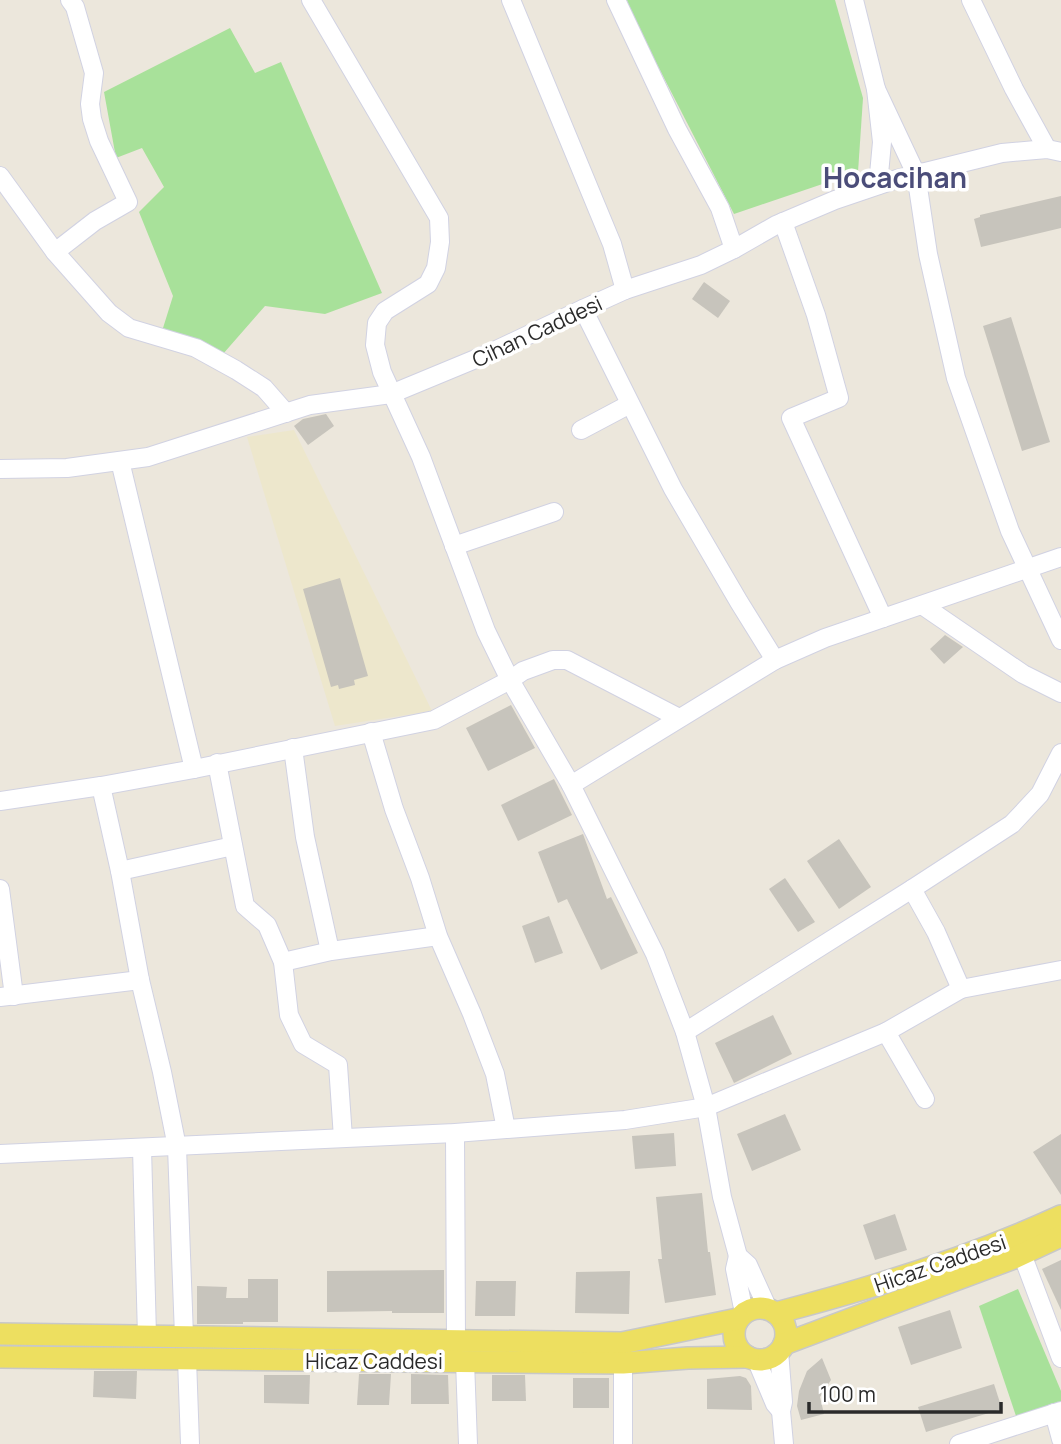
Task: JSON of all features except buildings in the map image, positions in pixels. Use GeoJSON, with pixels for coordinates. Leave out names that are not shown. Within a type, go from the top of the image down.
{"type":"FeatureCollection","features":[{"type":"Feature","properties":{"kind":"main road","name":"Hicaz Caddesi"},"geometry":{"type":"LineString","coordinates":[[772,1311],[855,1292],[1013,1238],[1061,1216]]}},
{"type":"Feature","properties":{"kind":"main road","name":"Hicaz Caddesi"},"geometry":{"type":"LineString","coordinates":[[782,1348],[1022,1254],[1061,1236]]}},
{"type":"Feature","properties":{"kind":"main road"},"geometry":{"type":"LineString","coordinates":[[760,1307],[772,1311],[782,1319],[785,1327],[786,1336],[782,1348],[765,1359],[752,1358],[736,1344],[735,1327],[741,1316],[751,1309],[760,1307]]}},
{"type":"Feature","properties":{"kind":"main road","name":"Hicaz Caddesi"},"geometry":{"type":"LineString","coordinates":[[0,1334],[622,1343],[741,1316]]}},
{"type":"Feature","properties":{"kind":"main road","name":"Hicaz Caddesi"},"geometry":{"type":"LineString","coordinates":[[0,1357],[623,1363],[688,1358],[752,1358]]}},
{"type":"Feature","properties":{"kind":"street"},"geometry":{"type":"LineString","coordinates":[[55,252],[95,221],[128,202],[99,141],[92,119],[90,104],[94,73],[75,7],[70,0]]}},
{"type":"Feature","properties":{"kind":"street"},"geometry":{"type":"LineString","coordinates":[[311,0],[439,218],[440,242],[436,268],[428,284],[385,311],[377,323],[375,345],[382,372],[421,457],[486,631],[510,680],[571,785],[654,954],[685,1032],[706,1107],[722,1197],[738,1256],[735,1269],[741,1316]]}},
{"type":"Feature","properties":{"kind":"street"},"geometry":{"type":"LineString","coordinates":[[511,0],[612,244],[625,290]]}},
{"type":"Feature","properties":{"kind":"street"},"geometry":{"type":"LineString","coordinates":[[616,0],[677,129],[720,208],[734,249]]}},
{"type":"Feature","properties":{"kind":"street"},"geometry":{"type":"LineString","coordinates":[[855,0],[876,89],[882,142],[877,185]]}},
{"type":"Feature","properties":{"kind":"street"},"geometry":{"type":"LineString","coordinates":[[971,0],[1014,89],[1054,150]]}},
{"type":"Feature","properties":{"kind":"street"},"geometry":{"type":"LineString","coordinates":[[876,89],[916,174],[928,254],[956,378],[1010,531],[1061,640]]}},
{"type":"Feature","properties":{"kind":"street","name":"Cihan Caddesi"},"geometry":{"type":"LineString","coordinates":[[0,469],[67,468],[148,457],[310,405],[391,394],[490,354],[625,290],[701,265],[783,222],[835,200],[916,174],[1002,153],[1054,150]]}},
{"type":"Feature","properties":{"kind":"street"},"geometry":{"type":"LineString","coordinates":[[0,176],[55,252],[109,313],[129,328],[196,348],[236,370],[264,388],[286,413]]}},
{"type":"Feature","properties":{"kind":"street"},"geometry":{"type":"LineString","coordinates":[[783,222],[816,315],[839,398],[792,418],[883,618]]}},
{"type":"Feature","properties":{"kind":"street"},"geometry":{"type":"LineString","coordinates":[[583,309],[673,489],[775,660]]}},
{"type":"Feature","properties":{"kind":"street"},"geometry":{"type":"LineString","coordinates":[[581,430],[630,404]]}},
{"type":"Feature","properties":{"kind":"street"},"geometry":{"type":"LineString","coordinates":[[120,461],[194,769]]}},
{"type":"Feature","properties":{"kind":"street"},"geometry":{"type":"LineString","coordinates":[[454,546],[554,512]]}},
{"type":"Feature","properties":{"kind":"street"},"geometry":{"type":"LineString","coordinates":[[571,785],[775,660],[825,638],[1061,557]]}},
{"type":"Feature","properties":{"kind":"street"},"geometry":{"type":"LineString","coordinates":[[922,606],[1023,674],[1061,693]]}},
{"type":"Feature","properties":{"kind":"street"},"geometry":{"type":"LineString","coordinates":[[0,801],[194,769],[434,720],[523,671],[553,660],[568,660],[679,718]]}},
{"type":"Feature","properties":{"kind":"street"},"geometry":{"type":"LineString","coordinates":[[371,732],[394,809],[421,878],[438,936],[495,1074],[506,1129]]}},
{"type":"Feature","properties":{"kind":"street"},"geometry":{"type":"LineString","coordinates":[[293,748],[305,837],[330,951]]}},
{"type":"Feature","properties":{"kind":"street"},"geometry":{"type":"LineString","coordinates":[[685,1032],[1012,824],[1040,794],[1061,753]]}},
{"type":"Feature","properties":{"kind":"street"},"geometry":{"type":"LineString","coordinates":[[217,763],[245,906],[267,925],[283,962],[289,1015],[303,1044],[338,1065],[343,1138]]}},
{"type":"Feature","properties":{"kind":"street"},"geometry":{"type":"LineString","coordinates":[[101,786],[120,871],[139,981],[162,1072],[177,1147],[184,1336]]}},
{"type":"Feature","properties":{"kind":"street"},"geometry":{"type":"LineString","coordinates":[[120,871],[233,846]]}},
{"type":"Feature","properties":{"kind":"street"},"geometry":{"type":"LineString","coordinates":[[0,888],[7,996],[139,981]]}},
{"type":"Feature","properties":{"kind":"street"},"geometry":{"type":"LineString","coordinates":[[912,889],[936,932],[961,989]]}},
{"type":"Feature","properties":{"kind":"street"},"geometry":{"type":"LineString","coordinates":[[283,962],[330,951],[438,936]]}},
{"type":"Feature","properties":{"kind":"street"},"geometry":{"type":"LineString","coordinates":[[0,1154],[455,1133],[625,1121],[706,1107],[886,1032],[961,989],[1061,970]]}},
{"type":"Feature","properties":{"kind":"street"},"geometry":{"type":"LineString","coordinates":[[886,1032],[925,1099]]}},
{"type":"Feature","properties":{"kind":"street"},"geometry":{"type":"LineString","coordinates":[[455,1133],[456,1340]]}},
{"type":"Feature","properties":{"kind":"street"},"geometry":{"type":"LineString","coordinates":[[142,1148],[147,1336]]}},
{"type":"Feature","properties":{"kind":"street"},"geometry":{"type":"LineString","coordinates":[[1022,1254],[1061,1358]]}},
{"type":"Feature","properties":{"kind":"street"},"geometry":{"type":"LineString","coordinates":[[738,1256],[748,1265],[772,1311]]}},
{"type":"Feature","properties":{"kind":"street"},"geometry":{"type":"LineString","coordinates":[[780,1411],[783,1402],[782,1348]]}},
{"type":"Feature","properties":{"kind":"street"},"geometry":{"type":"LineString","coordinates":[[752,1358],[780,1411],[785,1444]]}},
{"type":"Feature","properties":{"kind":"street"},"geometry":{"type":"LineString","coordinates":[[187,1359],[190,1444]]}},
{"type":"Feature","properties":{"kind":"street"},"geometry":{"type":"LineString","coordinates":[[465,1361],[468,1444]]}},
{"type":"Feature","properties":{"kind":"street"},"geometry":{"type":"LineString","coordinates":[[623,1363],[623,1444]]}},
{"type":"Feature","properties":{"kind":"street"},"geometry":{"type":"LineString","coordinates":[[959,1444],[1057,1412],[1061,1439]]}},
{"type":"Feature","properties":{"kind":"shaded area"},"geometry":{"type":"Polygon","coordinates":[[[294,430],[432,711],[335,726],[247,437],[294,430]]]}},
{"type":"Feature","properties":{"kind":"green space"},"geometry":{"type":"Polygon","coordinates":[[[627,0],[835,0],[863,98],[858,172],[734,214],[629,10],[627,0]]]}},
{"type":"Feature","properties":{"kind":"green space"},"geometry":{"type":"Polygon","coordinates":[[[230,28],[255,73],[281,62],[382,293],[325,314],[265,306],[223,354],[163,328],[173,296],[139,212],[164,187],[142,148],[116,158],[104,92],[230,28]]]}},
{"type":"Feature","properties":{"kind":"green space"},"geometry":{"type":"Polygon","coordinates":[[[1018,1289],[1061,1391],[1061,1404],[1016,1416],[979,1306],[1018,1289]]]}},
{"type":"Feature","properties":{"kind":"district","name":"Hocacihan"},"geometry":{"type":"Point","coordinates":[895,177]}}]}
